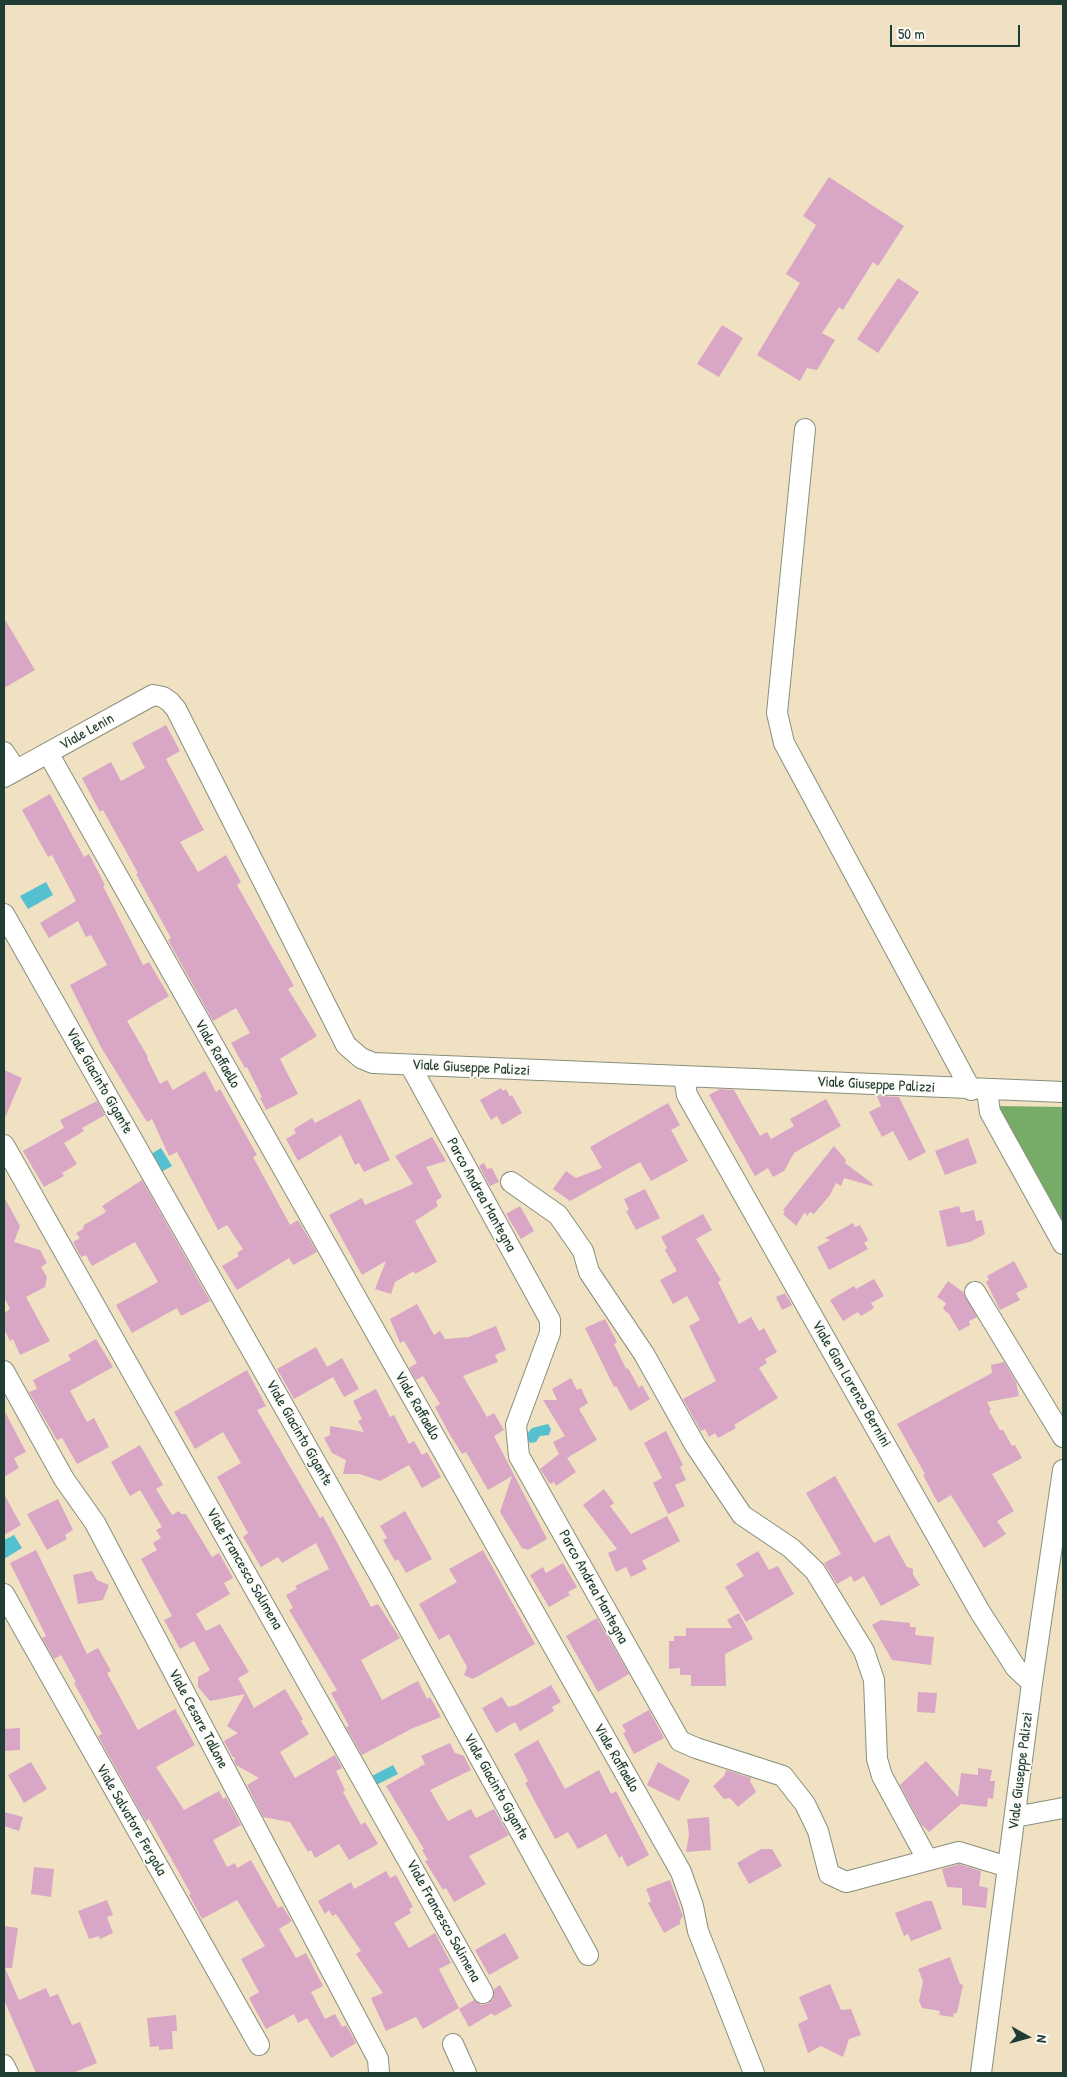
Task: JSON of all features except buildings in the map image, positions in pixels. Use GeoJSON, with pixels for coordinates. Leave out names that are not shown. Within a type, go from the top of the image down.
{"type":"FeatureCollection","features":[{"type":"Feature","properties":{"kind":"street"},"geometry":{"type":"LineString","coordinates":[[805,429],[777,713],[784,743],[979,1090],[1063,1244]]}},
{"type":"Feature","properties":{"kind":"street","name":"Viale Lenin"},"geometry":{"type":"LineString","coordinates":[[10,774],[153,695],[163,697],[170,702]]}},
{"type":"Feature","properties":{"kind":"street","name":"Viale Giuseppe Palizzi"},"geometry":{"type":"LineString","coordinates":[[170,702],[346,1044],[361,1058],[373,1063],[410,1065],[1063,1092]]}},
{"type":"Feature","properties":{"kind":"street"},"geometry":{"type":"LineString","coordinates":[[4,752],[10,774]]}},
{"type":"Feature","properties":{"kind":"street","name":"Viale Raffaello"},"geometry":{"type":"LineString","coordinates":[[48,753],[681,1872],[693,1906],[698,1930],[754,2073]]}},
{"type":"Feature","properties":{"kind":"street","name":"Viale Giacinto Gigante"},"geometry":{"type":"LineString","coordinates":[[4,914],[379,1574],[588,1955]]}},
{"type":"Feature","properties":{"kind":"street","name":"Parco Andrea Mantegna"},"geometry":{"type":"LineString","coordinates":[[410,1065],[550,1320],[550,1333],[516,1425],[519,1456],[680,1741],[783,1776],[805,1804],[818,1832],[829,1874],[846,1882],[959,1852],[1009,1859]]}},
{"type":"Feature","properties":{"kind":"street","name":"Viale Gian Lorenzo Bernini"},"geometry":{"type":"LineString","coordinates":[[684,1077],[687,1095],[980,1612],[1016,1668],[1032,1683]]}},
{"type":"Feature","properties":{"kind":"street","name":"Viale Francesco Solimena"},"geometry":{"type":"LineString","coordinates":[[4,1145],[483,1993]]}},
{"type":"Feature","properties":{"kind":"street"},"geometry":{"type":"LineString","coordinates":[[511,1182],[558,1215],[583,1251],[589,1272],[644,1354],[695,1445],[742,1515],[791,1548],[815,1571],[864,1651],[874,1680],[877,1759],[882,1776],[927,1859]]}},
{"type":"Feature","properties":{"kind":"street"},"geometry":{"type":"LineString","coordinates":[[975,1292],[1063,1437]]}},
{"type":"Feature","properties":{"kind":"street","name":"Viale Cesare Tallone"},"geometry":{"type":"LineString","coordinates":[[4,1371],[64,1479],[95,1523],[378,2059],[379,2073]]}},
{"type":"Feature","properties":{"kind":"street","name":"Viale Giuseppe Palizzi"},"geometry":{"type":"LineString","coordinates":[[981,2073],[1016,1817],[1032,1683],[1061,1503],[1063,1470]]}},
{"type":"Feature","properties":{"kind":"street","name":"Viale Salvatore Fergola"},"geometry":{"type":"LineString","coordinates":[[4,1594],[259,2045]]}},
{"type":"Feature","properties":{"kind":"street"},"geometry":{"type":"LineString","coordinates":[[1016,1817],[1063,1808]]}},
{"type":"Feature","properties":{"kind":"street"},"geometry":{"type":"LineString","coordinates":[[453,2044],[466,2073]]}},
{"type":"Feature","properties":{"kind":"street"},"geometry":{"type":"LineString","coordinates":[[4,2065],[8,2073]]}},
{"type":"Feature","properties":{"kind":"green space"},"geometry":{"type":"Polygon","coordinates":[[[999,1106],[1063,1107],[1063,1234],[999,1106]]]}},
{"type":"Feature","properties":{"kind":"water"},"geometry":{"type":"Polygon","coordinates":[[[46,882],[53,895],[28,909],[20,896],[46,882]]]}},
{"type":"Feature","properties":{"kind":"water"},"geometry":{"type":"Polygon","coordinates":[[[161,1148],[172,1166],[161,1172],[151,1154],[161,1148]]]}},
{"type":"Feature","properties":{"kind":"water"},"geometry":{"type":"Polygon","coordinates":[[[548,1424],[551,1429],[549,1435],[540,1436],[536,1442],[530,1443],[526,1438],[532,1428],[548,1424]]]}},
{"type":"Feature","properties":{"kind":"water"},"geometry":{"type":"Polygon","coordinates":[[[14,1535],[22,1548],[4,1559],[4,1540],[14,1535]]]}},
{"type":"Feature","properties":{"kind":"water"},"geometry":{"type":"Polygon","coordinates":[[[393,1765],[398,1774],[376,1785],[372,1776],[393,1765]]]}}]}
